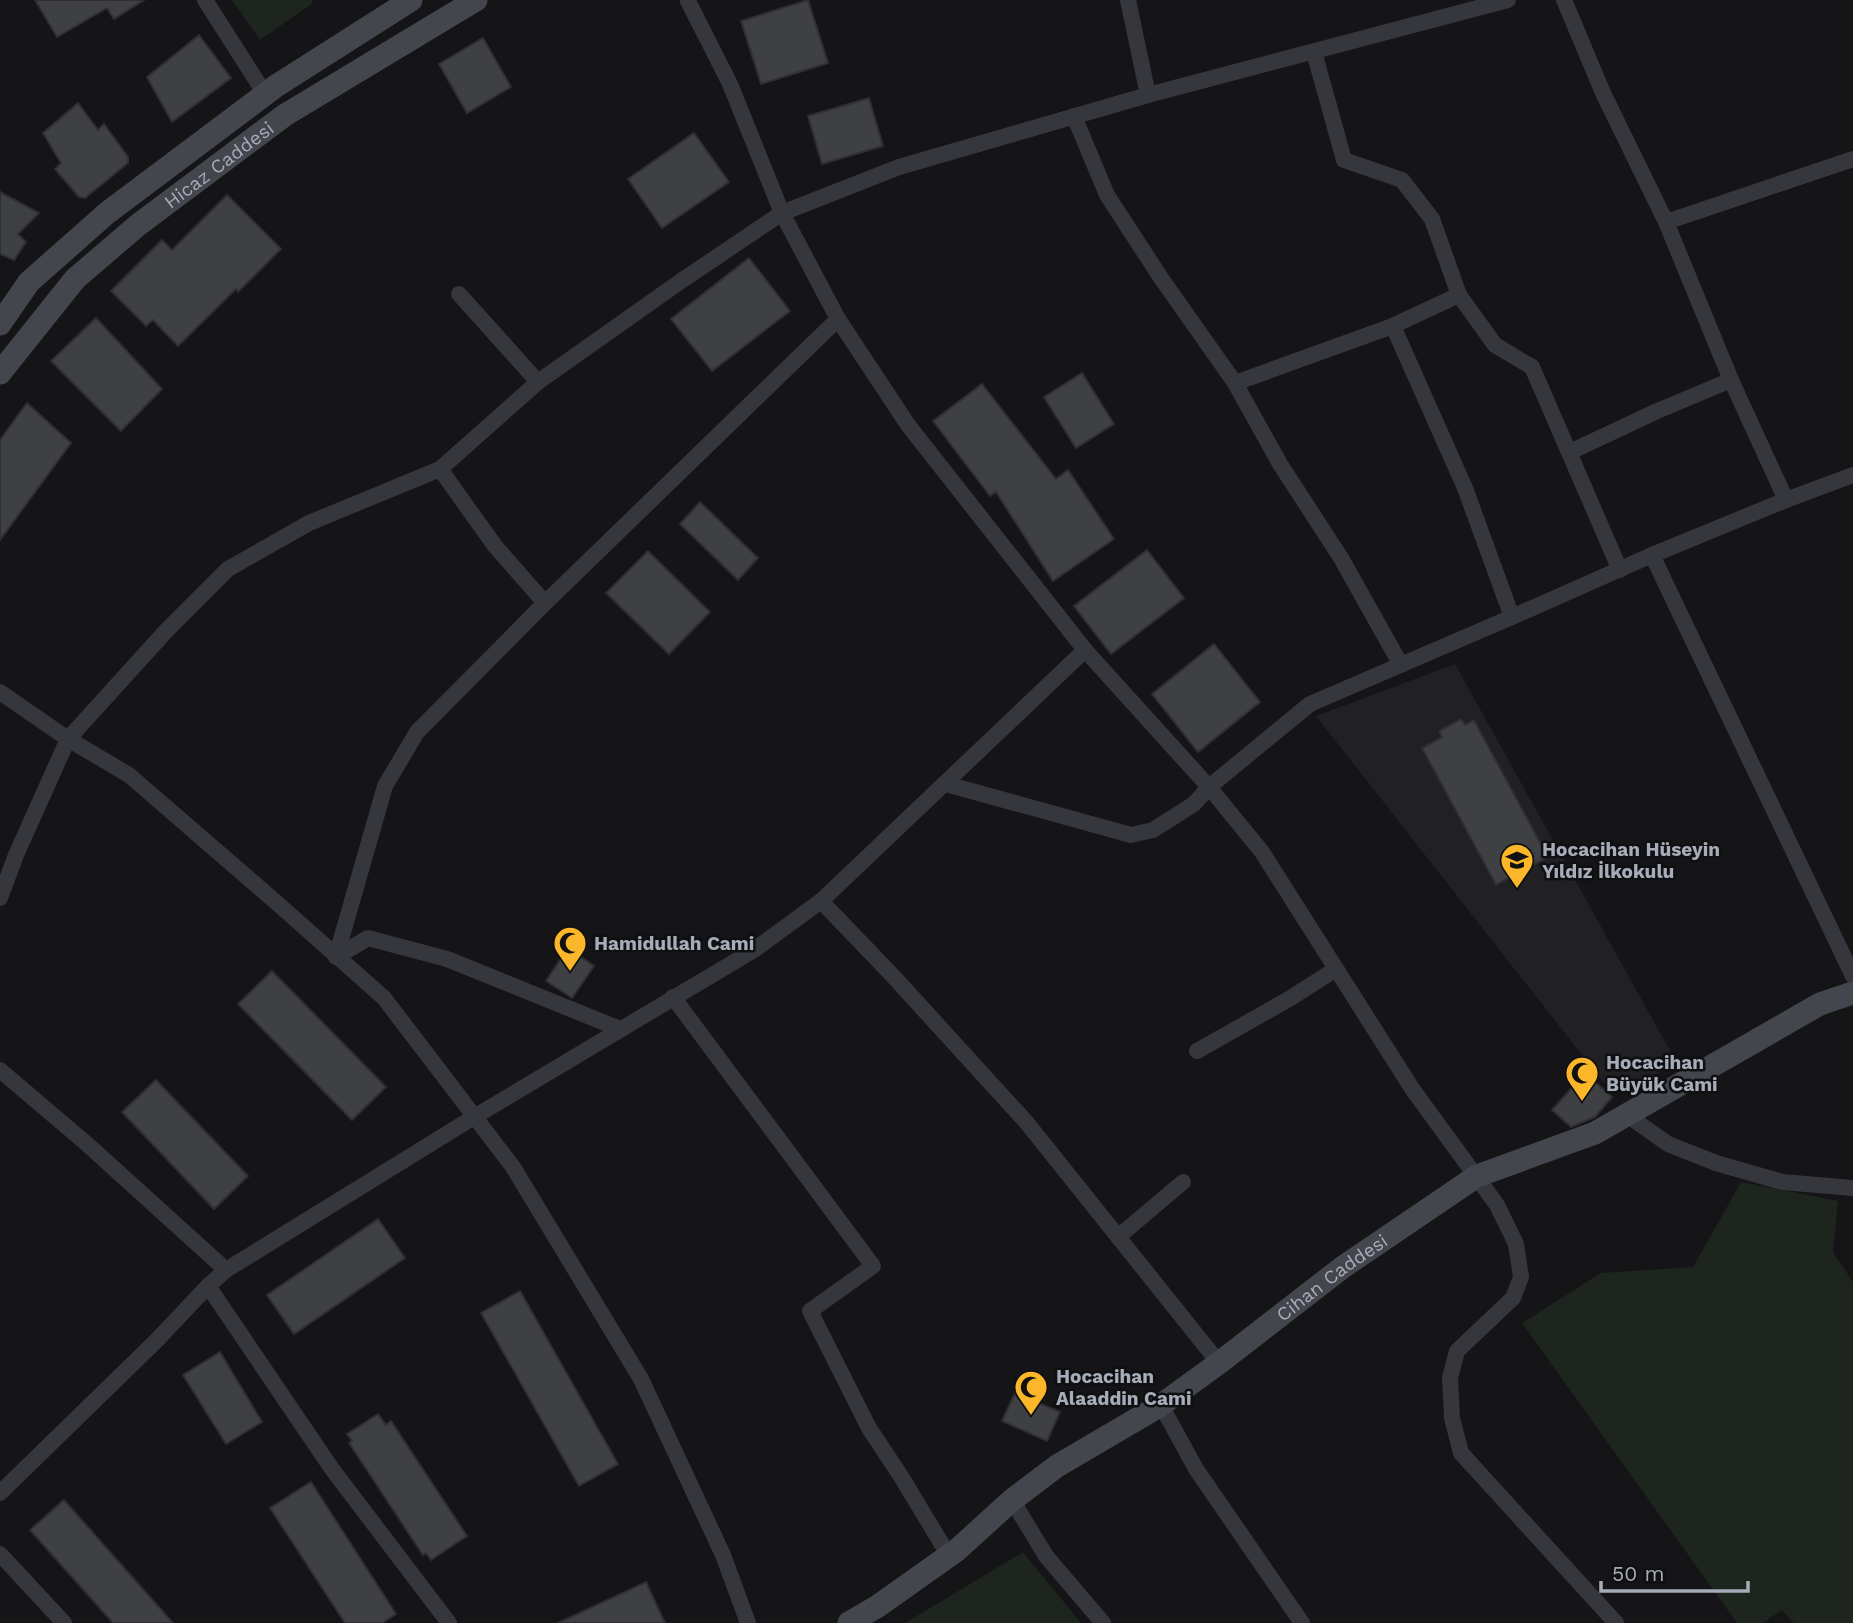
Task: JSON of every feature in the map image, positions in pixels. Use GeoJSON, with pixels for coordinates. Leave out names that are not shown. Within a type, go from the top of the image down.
{"type":"FeatureCollection","features":[{"type":"Feature","properties":{"kind":"street"},"geometry":{"type":"LineString","coordinates":[[205,0],[265,94]]}},
{"type":"Feature","properties":{"kind":"street","name":"Hicaz Caddesi"},"geometry":{"type":"LineString","coordinates":[[0,324],[29,282],[107,213],[265,94],[411,0]]}},
{"type":"Feature","properties":{"kind":"street","name":"Hicaz Caddesi"},"geometry":{"type":"LineString","coordinates":[[0,373],[75,279],[138,225],[285,115],[476,0]]}},
{"type":"Feature","properties":{"kind":"street"},"geometry":{"type":"LineString","coordinates":[[687,0],[730,84],[782,213],[838,319],[908,425],[1085,650],[1209,787],[1262,852],[1413,1090],[1497,1205],[1516,1244],[1521,1277],[1513,1298],[1457,1351],[1450,1378],[1452,1418],[1461,1453],[1616,1623]]}},
{"type":"Feature","properties":{"kind":"street"},"geometry":{"type":"LineString","coordinates":[[1128,0],[1148,95]]}},
{"type":"Feature","properties":{"kind":"street"},"geometry":{"type":"LineString","coordinates":[[0,898],[16,855],[68,739],[166,631],[228,569],[309,523],[440,469],[538,382],[782,213],[899,167],[1148,95],[1508,0]]}},
{"type":"Feature","properties":{"kind":"street"},"geometry":{"type":"LineString","coordinates":[[1564,0],[1603,93],[1667,222],[1731,380],[1786,500]]}},
{"type":"Feature","properties":{"kind":"street"},"geometry":{"type":"LineString","coordinates":[[1314,52],[1344,160],[1402,180],[1432,219],[1459,295],[1495,345],[1532,367],[1620,570]]}},
{"type":"Feature","properties":{"kind":"street"},"geometry":{"type":"LineString","coordinates":[[1074,116],[1107,195],[1235,383],[1280,464],[1341,558],[1401,665]]}},
{"type":"Feature","properties":{"kind":"street"},"geometry":{"type":"LineString","coordinates":[[1667,222],[1852,164]]}},
{"type":"Feature","properties":{"kind":"street"},"geometry":{"type":"LineString","coordinates":[[459,294],[538,382]]}},
{"type":"Feature","properties":{"kind":"street"},"geometry":{"type":"LineString","coordinates":[[1235,383],[1393,327],[1459,295]]}},
{"type":"Feature","properties":{"kind":"street"},"geometry":{"type":"LineString","coordinates":[[336,957],[384,786],[417,732],[545,603],[838,319]]}},
{"type":"Feature","properties":{"kind":"street"},"geometry":{"type":"LineString","coordinates":[[1393,327],[1465,488],[1512,617]]}},
{"type":"Feature","properties":{"kind":"street"},"geometry":{"type":"LineString","coordinates":[[1570,452],[1731,380]]}},
{"type":"Feature","properties":{"kind":"street"},"geometry":{"type":"LineString","coordinates":[[440,469],[495,547],[545,603]]}},
{"type":"Feature","properties":{"kind":"street"},"geometry":{"type":"LineString","coordinates":[[946,784],[1130,835],[1153,830],[1194,804],[1209,787],[1310,704],[1652,555],[1853,475]]}},
{"type":"Feature","properties":{"kind":"street"},"geometry":{"type":"LineString","coordinates":[[1652,555],[1853,976]]}},
{"type":"Feature","properties":{"kind":"street"},"geometry":{"type":"LineString","coordinates":[[0,1493],[226,1270],[474,1116],[754,950],[821,901],[1085,650]]}},
{"type":"Feature","properties":{"kind":"street"},"geometry":{"type":"LineString","coordinates":[[0,692],[68,739],[129,775],[384,998],[513,1167],[640,1378],[723,1555],[748,1623]]}},
{"type":"Feature","properties":{"kind":"street"},"geometry":{"type":"LineString","coordinates":[[821,901],[1027,1123],[1219,1363]]}},
{"type":"Feature","properties":{"kind":"street"},"geometry":{"type":"LineString","coordinates":[[336,957],[368,938],[447,959],[620,1028]]}},
{"type":"Feature","properties":{"kind":"street"},"geometry":{"type":"LineString","coordinates":[[1198,1052],[1336,969]]}},
{"type":"Feature","properties":{"kind":"street","name":"Cihan Caddesi"},"geometry":{"type":"LineString","coordinates":[[849,1623],[949,1556],[1012,1500],[1057,1466],[1161,1405],[1343,1267],[1477,1175],[1595,1133],[1819,1004],[1853,993]]}},
{"type":"Feature","properties":{"kind":"street"},"geometry":{"type":"LineString","coordinates":[[673,997],[873,1266],[810,1311],[869,1428],[949,1556]]}},
{"type":"Feature","properties":{"kind":"street"},"geometry":{"type":"LineString","coordinates":[[0,1070],[87,1144],[226,1270]]}},
{"type":"Feature","properties":{"kind":"street"},"geometry":{"type":"LineString","coordinates":[[1628,1115],[1668,1144],[1716,1163],[1782,1182],[1853,1188]]}},
{"type":"Feature","properties":{"kind":"street"},"geometry":{"type":"LineString","coordinates":[[1118,1237],[1183,1182]]}},
{"type":"Feature","properties":{"kind":"street"},"geometry":{"type":"LineString","coordinates":[[208,1286],[332,1469],[449,1623]]}},
{"type":"Feature","properties":{"kind":"street"},"geometry":{"type":"LineString","coordinates":[[1161,1405],[1196,1469],[1302,1623]]}},
{"type":"Feature","properties":{"kind":"street"},"geometry":{"type":"LineString","coordinates":[[1012,1500],[1046,1556],[1103,1623]]}},
{"type":"Feature","properties":{"kind":"street"},"geometry":{"type":"LineString","coordinates":[[0,1554],[64,1623]]}},
{"type":"Feature","properties":{"kind":"shaded area"},"geometry":{"type":"Polygon","coordinates":[[[232,0],[312,0],[313,3],[260,40],[232,0]]]}},
{"type":"Feature","properties":{"kind":"shaded area","name":"Hocacihan Hüseyin Yıldız İlkokulu"},"geometry":{"type":"Polygon","coordinates":[[[1455,664],[1678,1065],[1611,1092],[1316,716],[1455,664]]]}},
{"type":"Feature","properties":{"kind":"shaded area"},"geometry":{"type":"Polygon","coordinates":[[[1741,1182],[1838,1201],[1833,1252],[1853,1282],[1853,1623],[1794,1623],[1782,1610],[1763,1623],[1737,1623],[1522,1323],[1601,1273],[1693,1267],[1741,1182]]]}},
{"type":"Feature","properties":{"kind":"shaded area"},"geometry":{"type":"Polygon","coordinates":[[[1023,1552],[1081,1623],[905,1623],[1023,1552]]]}},
{"type":"Feature","properties":{"kind":"building"},"geometry":{"type":"Polygon","coordinates":[[[35,0],[144,0],[114,19],[107,8],[57,37],[35,0]]]}},
{"type":"Feature","properties":{"kind":"building"},"geometry":{"type":"Polygon","coordinates":[[[808,0],[828,63],[761,84],[741,21],[808,0]]]}},
{"type":"Feature","properties":{"kind":"building"},"geometry":{"type":"Polygon","coordinates":[[[199,35],[231,78],[172,122],[147,77],[199,35]]]}},
{"type":"Feature","properties":{"kind":"building"},"geometry":{"type":"Polygon","coordinates":[[[483,38],[511,87],[467,113],[439,64],[483,38]]]}},
{"type":"Feature","properties":{"kind":"building"},"geometry":{"type":"Polygon","coordinates":[[[869,98],[883,146],[822,164],[808,116],[869,98]]]}},
{"type":"Feature","properties":{"kind":"building"},"geometry":{"type":"Polygon","coordinates":[[[78,103],[98,130],[104,124],[128,157],[128,163],[85,198],[79,197],[55,169],[61,163],[43,133],[78,103]]]}},
{"type":"Feature","properties":{"kind":"building"},"geometry":{"type":"Polygon","coordinates":[[[694,133],[729,182],[662,228],[628,179],[694,133]]]}},
{"type":"Feature","properties":{"kind":"building"},"geometry":{"type":"Polygon","coordinates":[[[0,192],[39,213],[18,234],[26,242],[14,260],[0,254],[0,192]]]}},
{"type":"Feature","properties":{"kind":"building"},"geometry":{"type":"Polygon","coordinates":[[[227,195],[281,249],[178,346],[153,320],[146,326],[111,291],[162,240],[172,250],[227,195]]]}},
{"type":"Feature","properties":{"kind":"building"},"geometry":{"type":"Polygon","coordinates":[[[749,258],[790,311],[712,371],[671,319],[749,258]]]}},
{"type":"Feature","properties":{"kind":"building"},"geometry":{"type":"Polygon","coordinates":[[[96,318],[162,389],[121,431],[51,361],[96,318]]]}},
{"type":"Feature","properties":{"kind":"building"},"geometry":{"type":"Polygon","coordinates":[[[1082,373],[1114,424],[1076,448],[1044,397],[1082,373]]]}},
{"type":"Feature","properties":{"kind":"building"},"geometry":{"type":"Polygon","coordinates":[[[982,384],[1056,479],[1068,470],[1114,539],[1053,581],[996,492],[990,496],[933,421],[982,384]]]}},
{"type":"Feature","properties":{"kind":"building"},"geometry":{"type":"Polygon","coordinates":[[[27,403],[71,443],[0,540],[0,440],[27,403]]]}},
{"type":"Feature","properties":{"kind":"building"},"geometry":{"type":"Polygon","coordinates":[[[700,502],[758,558],[738,580],[680,524],[700,502]]]}},
{"type":"Feature","properties":{"kind":"building"},"geometry":{"type":"Polygon","coordinates":[[[1147,550],[1184,598],[1111,654],[1074,606],[1147,550]]]}},
{"type":"Feature","properties":{"kind":"building"},"geometry":{"type":"Polygon","coordinates":[[[648,551],[710,612],[669,654],[606,593],[648,551]]]}},
{"type":"Feature","properties":{"kind":"building"},"geometry":{"type":"Polygon","coordinates":[[[1214,644],[1260,702],[1198,752],[1152,694],[1214,644]]]}},
{"type":"Feature","properties":{"kind":"building"},"geometry":{"type":"Polygon","coordinates":[[[1461,719],[1465,725],[1474,720],[1548,857],[1496,885],[1422,748],[1442,737],[1439,731],[1461,719]]]}},
{"type":"Feature","properties":{"kind":"building","name":"Hamidullah Cami"},"geometry":{"type":"Polygon","coordinates":[[[568,948],[594,966],[572,998],[546,981],[568,948]]]}},
{"type":"Feature","properties":{"kind":"building"},"geometry":{"type":"Polygon","coordinates":[[[272,971],[386,1087],[352,1120],[238,1004],[272,971]]]}},
{"type":"Feature","properties":{"kind":"building","name":"Hocacihan Büyük Cami"},"geometry":{"type":"Polygon","coordinates":[[[1585,1073],[1612,1097],[1595,1117],[1571,1127],[1552,1110],[1585,1073]]]}},
{"type":"Feature","properties":{"kind":"building"},"geometry":{"type":"Polygon","coordinates":[[[156,1080],[248,1176],[214,1209],[122,1112],[156,1080]]]}},
{"type":"Feature","properties":{"kind":"building"},"geometry":{"type":"Polygon","coordinates":[[[378,1219],[405,1258],[294,1334],[267,1295],[378,1219]]]}},
{"type":"Feature","properties":{"kind":"building"},"geometry":{"type":"Polygon","coordinates":[[[520,1291],[618,1464],[579,1486],[481,1313],[520,1291]]]}},
{"type":"Feature","properties":{"kind":"building"},"geometry":{"type":"Polygon","coordinates":[[[220,1352],[262,1422],[226,1444],[183,1375],[220,1352]]]}},
{"type":"Feature","properties":{"kind":"building","name":"Hocacihan Alaaddin Cami"},"geometry":{"type":"Polygon","coordinates":[[[1015,1393],[1060,1412],[1047,1441],[1002,1421],[1015,1393]]]}},
{"type":"Feature","properties":{"kind":"building"},"geometry":{"type":"Polygon","coordinates":[[[378,1414],[386,1425],[391,1421],[467,1536],[431,1560],[426,1553],[423,1555],[349,1443],[352,1441],[347,1434],[378,1414]]]}},
{"type":"Feature","properties":{"kind":"building"},"geometry":{"type":"Polygon","coordinates":[[[311,1482],[396,1614],[382,1623],[345,1623],[270,1508],[311,1482]]]}},
{"type":"Feature","properties":{"kind":"building"},"geometry":{"type":"Polygon","coordinates":[[[64,1500],[173,1623],[113,1623],[30,1530],[64,1500]]]}},
{"type":"Feature","properties":{"kind":"building"},"geometry":{"type":"Polygon","coordinates":[[[646,1582],[665,1623],[558,1623],[646,1582]]]}},
{"type":"Feature","properties":{"kind":"place","name":"Hocacihan Hüseyin Yıldız İlkokulu"},"geometry":{"type":"Point","coordinates":[1517,890]}},
{"type":"Feature","properties":{"kind":"place","name":"Hamidullah Cami"},"geometry":{"type":"Point","coordinates":[570,973]}},
{"type":"Feature","properties":{"kind":"place","name":"Hocacihan Büyük Cami"},"geometry":{"type":"Point","coordinates":[1582,1103]}},
{"type":"Feature","properties":{"kind":"place","name":"Hocacihan Alaaddin Cami"},"geometry":{"type":"Point","coordinates":[1031,1417]}}]}
